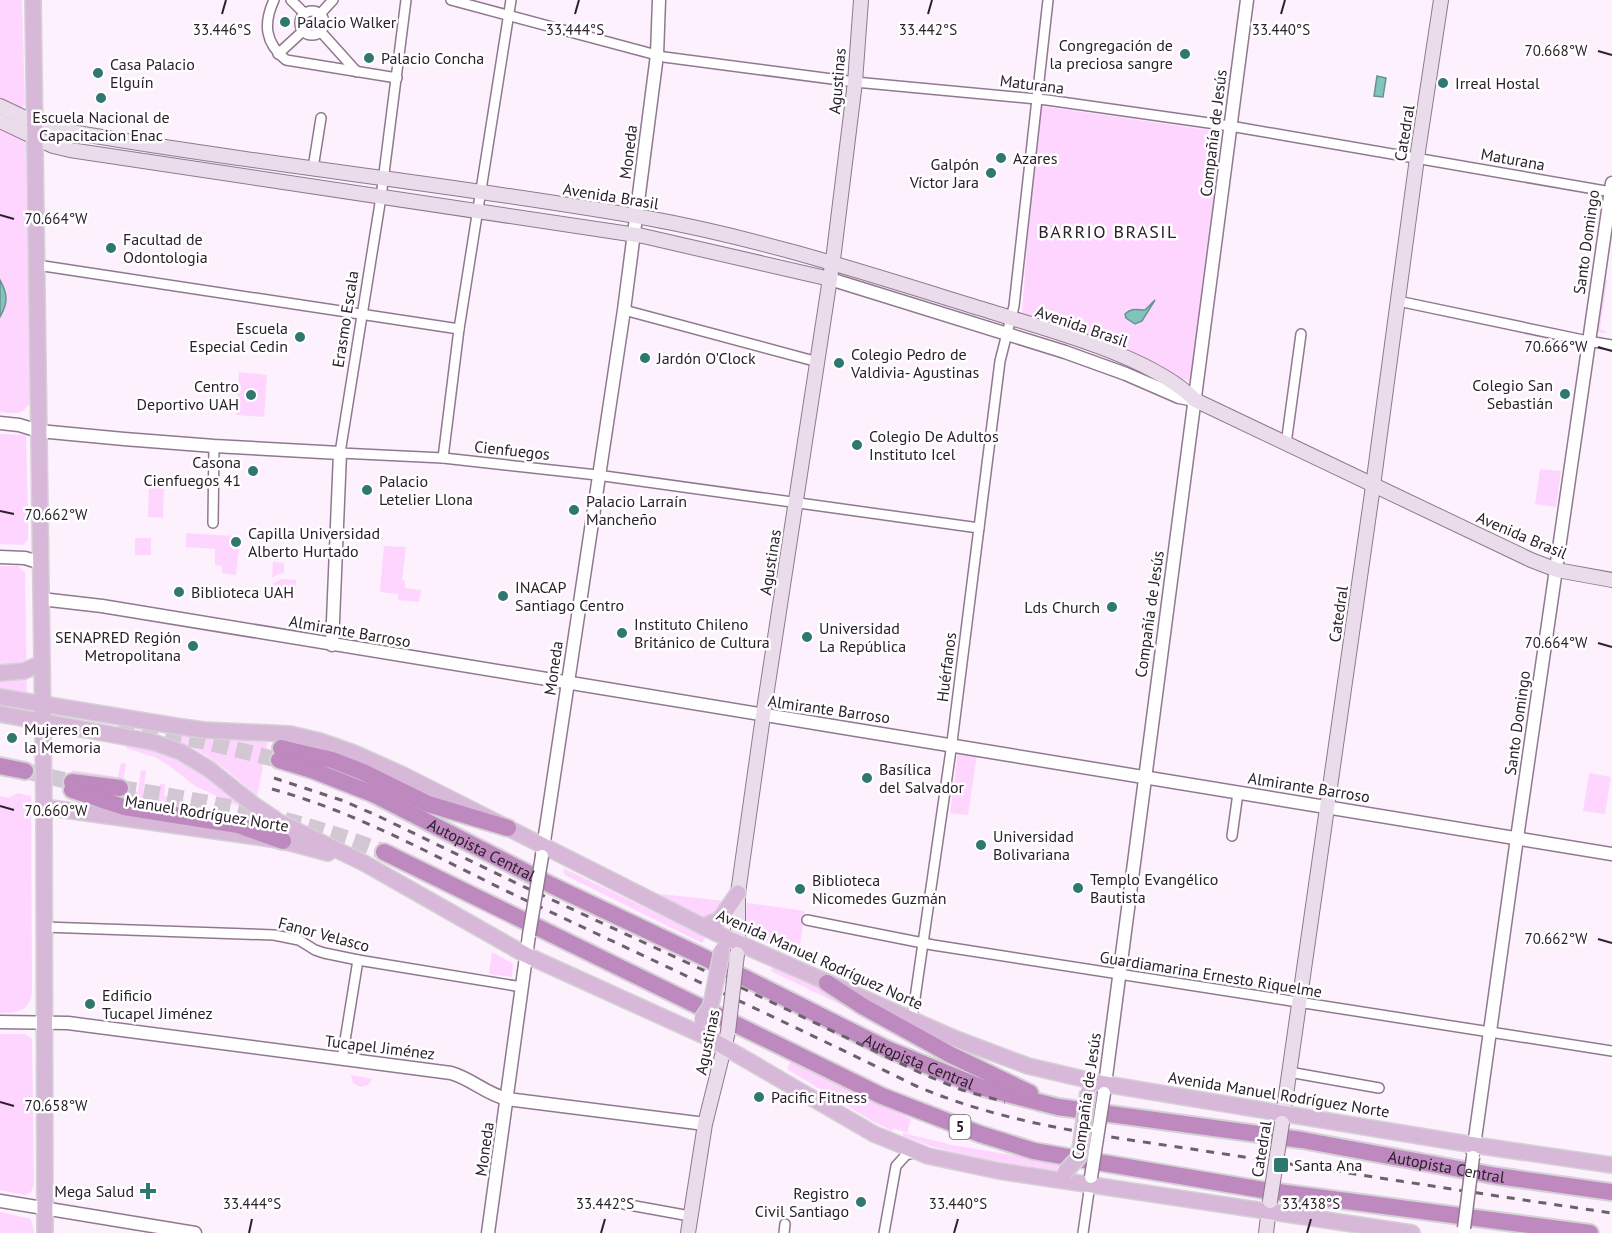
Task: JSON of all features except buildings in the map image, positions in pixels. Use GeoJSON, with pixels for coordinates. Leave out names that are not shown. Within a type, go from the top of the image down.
{"type":"FeatureCollection","features":[{"type":"Feature","properties":{"kind":"highway","name":"Autopista Central"},"geometry":{"type":"LineString","coordinates":[[508,828],[428,804],[363,772],[332,760],[280,754],[312,770],[373,794],[551,885],[898,1054],[980,1086],[1058,1107],[1302,1140],[1497,1176],[1612,1192]]}},
{"type":"Feature","properties":{"kind":"highway"},"geometry":{"type":"LineString","coordinates":[[0,766],[25,771]]}},
{"type":"Feature","properties":{"kind":"highway"},"geometry":{"type":"LineString","coordinates":[[120,788],[72,786],[124,807],[238,825],[283,841]]}},
{"type":"Feature","properties":{"kind":"highway","name":"5"},"geometry":{"type":"LineString","coordinates":[[384,852],[882,1096],[980,1134],[1045,1153],[1240,1186],[1345,1202],[1590,1233]]}},
{"type":"Feature","properties":{"kind":"highway"},"geometry":{"type":"LineString","coordinates":[[828,983],[850,1000],[943,1050],[1058,1107]]}},
{"type":"Feature","properties":{"kind":"main road"},"geometry":{"type":"LineString","coordinates":[[33,0],[44,807],[45,1233]]}},
{"type":"Feature","properties":{"kind":"main road","name":"Agustinas"},"geometry":{"type":"LineString","coordinates":[[688,1233],[705,1124],[726,1040],[738,949],[738,894],[830,279],[855,82],[861,0]]}},
{"type":"Feature","properties":{"kind":"main road","name":"Catedral"},"geometry":{"type":"LineString","coordinates":[[1266,1233],[1373,486],[1417,158],[1442,0]]}},
{"type":"Feature","properties":{"kind":"main road","name":"Avenida Brasil"},"geometry":{"type":"LineString","coordinates":[[0,106],[36,130],[53,146],[70,150],[633,235],[695,247],[830,279]]}},
{"type":"Feature","properties":{"kind":"main road","name":"Avenida Brasil"},"geometry":{"type":"LineString","coordinates":[[0,121],[36,130],[76,132],[636,217],[760,244],[832,263],[1100,348],[1149,368],[1175,382],[1195,400],[1373,486],[1557,570],[1612,580]]}},
{"type":"Feature","properties":{"kind":"main road"},"geometry":{"type":"LineString","coordinates":[[0,673],[28,670],[42,663]]}},
{"type":"Feature","properties":{"kind":"main road","name":"Avenida Manuel Rodríguez Norte"},"geometry":{"type":"LineString","coordinates":[[0,697],[182,728],[279,733],[310,738],[377,762],[508,828],[543,851],[718,934],[738,949],[828,983],[1004,1058],[1085,1086],[1283,1117],[1474,1151],[1612,1165]]}},
{"type":"Feature","properties":{"kind":"main road"},"geometry":{"type":"LineString","coordinates":[[0,714],[153,742],[181,752],[208,769],[279,822],[364,863],[526,955],[686,1027],[726,1040],[874,1134],[917,1152],[964,1165],[1060,1176],[1270,1206],[1412,1233]]}},
{"type":"Feature","properties":{"kind":"main road","name":"Manuel Rodríguez Norte"},"geometry":{"type":"LineString","coordinates":[[44,807],[283,841],[364,863]]}},
{"type":"Feature","properties":{"kind":"main road"},"geometry":{"type":"LineString","coordinates":[[703,927],[720,919],[738,894]]}},
{"type":"Feature","properties":{"kind":"main road"},"geometry":{"type":"LineString","coordinates":[[686,1027],[702,1018],[710,1006],[722,951],[718,934]]}},
{"type":"Feature","properties":{"kind":"main road"},"geometry":{"type":"LineString","coordinates":[[1060,1176],[1079,1157],[1085,1086]]}},
{"type":"Feature","properties":{"kind":"street"},"geometry":{"type":"LineString","coordinates":[[274,0],[268,13],[267,31],[278,54],[286,60],[397,78]]}},
{"type":"Feature","properties":{"kind":"street"},"geometry":{"type":"LineString","coordinates":[[291,0],[304,13]]}},
{"type":"Feature","properties":{"kind":"street"},"geometry":{"type":"LineString","coordinates":[[321,13],[333,0]]}},
{"type":"Feature","properties":{"kind":"street","name":"Erasmo Escala"},"geometry":{"type":"LineString","coordinates":[[332,645],[340,453],[384,178],[406,0]]}},
{"type":"Feature","properties":{"kind":"street","name":"Maturana"},"geometry":{"type":"LineString","coordinates":[[451,0],[657,55],[855,82],[1036,98],[1230,126],[1612,189]]}},
{"type":"Feature","properties":{"kind":"street"},"geometry":{"type":"LineString","coordinates":[[443,458],[459,329],[511,0]]}},
{"type":"Feature","properties":{"kind":"street","name":"Moneda"},"geometry":{"type":"LineString","coordinates":[[488,1233],[526,955],[568,684],[597,475],[624,310],[657,55],[659,0]]}},
{"type":"Feature","properties":{"kind":"street"},"geometry":{"type":"LineString","coordinates":[[1036,98],[1047,0]]}},
{"type":"Feature","properties":{"kind":"street","name":"Compañía de Jesús"},"geometry":{"type":"LineString","coordinates":[[1083,1233],[1105,1088],[1247,0]]}},
{"type":"Feature","properties":{"kind":"street"},"geometry":{"type":"LineString","coordinates":[[311,10],[321,13],[325,22],[321,32],[313,35],[303,31],[300,20],[304,13],[311,10]]}},
{"type":"Feature","properties":{"kind":"street"},"geometry":{"type":"LineString","coordinates":[[278,54],[303,31]]}},
{"type":"Feature","properties":{"kind":"street"},"geometry":{"type":"LineString","coordinates":[[321,32],[357,72]]}},
{"type":"Feature","properties":{"kind":"street","name":"Huérfanos"},"geometry":{"type":"LineString","coordinates":[[912,1019],[952,744],[1000,361],[1014,306],[1036,98]]}},
{"type":"Feature","properties":{"kind":"street"},"geometry":{"type":"LineString","coordinates":[[313,168],[321,118]]}},
{"type":"Feature","properties":{"kind":"street","name":"Santo Domingo"},"geometry":{"type":"LineString","coordinates":[[1464,1230],[1517,838],[1612,189]]}},
{"type":"Feature","properties":{"kind":"street"},"geometry":{"type":"LineString","coordinates":[[38,265],[459,329]]}},
{"type":"Feature","properties":{"kind":"street","name":"Avenida Brasil"},"geometry":{"type":"LineString","coordinates":[[830,279],[1007,333],[1118,371],[1179,397],[1195,400]]}},
{"type":"Feature","properties":{"kind":"street"},"geometry":{"type":"LineString","coordinates":[[1398,301],[1612,345]]}},
{"type":"Feature","properties":{"kind":"street"},"geometry":{"type":"LineString","coordinates":[[624,310],[818,362]]}},
{"type":"Feature","properties":{"kind":"street"},"geometry":{"type":"LineString","coordinates":[[1286,444],[1301,334]]}},
{"type":"Feature","properties":{"kind":"street","name":"Cienfuegos"},"geometry":{"type":"LineString","coordinates":[[0,423],[19,425],[39,431],[214,446],[443,458],[597,475],[979,528]]}},
{"type":"Feature","properties":{"kind":"street"},"geometry":{"type":"LineString","coordinates":[[213,524],[214,446]]}},
{"type":"Feature","properties":{"kind":"street"},"geometry":{"type":"LineString","coordinates":[[0,557],[24,558],[41,563]]}},
{"type":"Feature","properties":{"kind":"street","name":"Almirante Barroso"},"geometry":{"type":"LineString","coordinates":[[41,599],[102,606],[1612,854]]}},
{"type":"Feature","properties":{"kind":"street"},"geometry":{"type":"LineString","coordinates":[[1232,836],[1238,793]]}},
{"type":"Feature","properties":{"kind":"street","name":"Guardiamarina Ernesto Riquelme"},"geometry":{"type":"LineString","coordinates":[[807,920],[924,943],[1119,975],[1612,1051]]}},
{"type":"Feature","properties":{"kind":"street","name":"Fanor Velasco"},"geometry":{"type":"LineString","coordinates":[[44,927],[274,935],[299,940],[324,953],[522,987]]}},
{"type":"Feature","properties":{"kind":"street"},"geometry":{"type":"LineString","coordinates":[[342,1059],[358,960]]}},
{"type":"Feature","properties":{"kind":"street","name":"Tucapel Jiménez"},"geometry":{"type":"LineString","coordinates":[[0,1022],[78,1024],[451,1073],[466,1078],[493,1095],[507,1099],[705,1124]]}},
{"type":"Feature","properties":{"kind":"street"},"geometry":{"type":"LineString","coordinates":[[1289,1072],[1379,1088]]}},
{"type":"Feature","properties":{"kind":"street"},"geometry":{"type":"LineString","coordinates":[[884,1233],[896,1166],[906,1155],[917,1152]]}},
{"type":"Feature","properties":{"kind":"street"},"geometry":{"type":"LineString","coordinates":[[0,1201],[195,1233]]}},
{"type":"Feature","properties":{"kind":"street"},"geometry":{"type":"LineString","coordinates":[[624,1204],[690,1216]]}},
{"type":"Feature","properties":{"kind":"shaded area"},"geometry":{"type":"Polygon","coordinates":[[[0,0],[22,0],[25,105],[19,109],[0,100],[0,0]]]}},
{"type":"Feature","properties":{"kind":"shaded area"},"geometry":{"type":"Polygon","coordinates":[[[1377,76],[1386,78],[1383,97],[1374,96],[1377,76]]]}},
{"type":"Feature","properties":{"kind":"shaded area"},"geometry":{"type":"Polygon","coordinates":[[[1041,106],[1222,132],[1194,374],[1190,381],[1182,380],[1022,313],[1041,106]]]}},
{"type":"Feature","properties":{"kind":"shaded area"},"geometry":{"type":"Polygon","coordinates":[[[0,127],[26,139],[30,402],[24,410],[14,413],[0,412],[0,127]]]}},
{"type":"Feature","properties":{"kind":"shaded area"},"geometry":{"type":"Polygon","coordinates":[[[0,280],[6,298],[0,317],[0,280]]]}},
{"type":"Feature","properties":{"kind":"shaded area"},"geometry":{"type":"Polygon","coordinates":[[[1602,280],[1607,280],[1600,329],[1608,333],[1598,332],[1595,327],[1602,280]]]}},
{"type":"Feature","properties":{"kind":"shaded area"},"geometry":{"type":"Polygon","coordinates":[[[1155,300],[1142,321],[1135,324],[1126,318],[1125,314],[1130,310],[1145,310],[1155,300]]]}},
{"type":"Feature","properties":{"kind":"shaded area","name":"Centro Deportivo UAH"},"geometry":{"type":"Polygon","coordinates":[[[239,372],[267,375],[264,417],[236,415],[239,372]]]}},
{"type":"Feature","properties":{"kind":"shaded area"},"geometry":{"type":"Polygon","coordinates":[[[0,434],[26,435],[28,539],[23,545],[0,544],[0,434]]]}},
{"type":"Feature","properties":{"kind":"shaded area"},"geometry":{"type":"Polygon","coordinates":[[[1540,469],[1561,471],[1556,507],[1535,504],[1540,469]]]}},
{"type":"Feature","properties":{"kind":"shaded area"},"geometry":{"type":"Polygon","coordinates":[[[149,481],[164,482],[163,518],[148,517],[149,481]]]}},
{"type":"Feature","properties":{"kind":"shaded area"},"geometry":{"type":"Polygon","coordinates":[[[186,533],[232,536],[232,549],[239,549],[236,575],[222,573],[222,566],[215,565],[215,549],[186,547],[186,533]]]}},
{"type":"Feature","properties":{"kind":"shaded area"},"geometry":{"type":"Polygon","coordinates":[[[135,538],[151,538],[151,555],[135,555],[135,538]]]}},
{"type":"Feature","properties":{"kind":"shaded area"},"geometry":{"type":"Polygon","coordinates":[[[384,546],[406,547],[402,580],[405,581],[405,588],[421,590],[419,602],[398,600],[398,594],[380,592],[384,546]]]}},
{"type":"Feature","properties":{"kind":"shaded area"},"geometry":{"type":"Polygon","coordinates":[[[273,562],[284,563],[284,573],[272,578],[273,562]]]}},
{"type":"Feature","properties":{"kind":"shaded area"},"geometry":{"type":"Polygon","coordinates":[[[0,566],[18,566],[25,573],[27,694],[0,690],[0,566]]]}},
{"type":"Feature","properties":{"kind":"shaded area"},"geometry":{"type":"Polygon","coordinates":[[[281,579],[296,580],[295,597],[270,595],[272,584],[281,579]]]}},
{"type":"Feature","properties":{"kind":"shaded area"},"geometry":{"type":"Polygon","coordinates":[[[170,735],[268,741],[257,796],[216,762],[170,738],[170,735]]]}},
{"type":"Feature","properties":{"kind":"shaded area"},"geometry":{"type":"Polygon","coordinates":[[[127,745],[161,753],[175,759],[201,773],[240,804],[238,806],[195,786],[157,758],[126,748],[127,745]]]}},
{"type":"Feature","properties":{"kind":"shaded area"},"geometry":{"type":"Polygon","coordinates":[[[958,752],[977,755],[968,815],[950,813],[958,752]]]}},
{"type":"Feature","properties":{"kind":"shaded area"},"geometry":{"type":"Polygon","coordinates":[[[121,763],[126,764],[122,789],[138,792],[141,770],[146,771],[143,793],[158,795],[160,784],[165,784],[164,796],[184,800],[183,805],[217,811],[216,815],[122,800],[121,781],[72,773],[72,770],[118,777],[121,763]]]}},
{"type":"Feature","properties":{"kind":"shaded area"},"geometry":{"type":"Polygon","coordinates":[[[1589,773],[1611,777],[1605,814],[1583,811],[1589,773]]]}},
{"type":"Feature","properties":{"kind":"shaded area"},"geometry":{"type":"Polygon","coordinates":[[[18,793],[31,796],[32,992],[29,1003],[22,1010],[0,1013],[0,796],[9,798],[18,793]]]}},
{"type":"Feature","properties":{"kind":"shaded area"},"geometry":{"type":"Polygon","coordinates":[[[563,868],[706,937],[702,943],[565,875],[563,868]]]}},
{"type":"Feature","properties":{"kind":"shaded area"},"geometry":{"type":"Polygon","coordinates":[[[643,892],[724,901],[713,917],[703,917],[643,892]]]}},
{"type":"Feature","properties":{"kind":"shaded area"},"geometry":{"type":"Polygon","coordinates":[[[747,903],[805,911],[798,958],[744,933],[747,903]]]}},
{"type":"Feature","properties":{"kind":"shaded area"},"geometry":{"type":"Polygon","coordinates":[[[492,952],[513,964],[512,977],[489,974],[492,952]]]}},
{"type":"Feature","properties":{"kind":"shaded area"},"geometry":{"type":"Polygon","coordinates":[[[774,964],[825,987],[852,1010],[771,971],[774,964]]]}},
{"type":"Feature","properties":{"kind":"shaded area"},"geometry":{"type":"Polygon","coordinates":[[[0,1034],[25,1034],[32,1039],[34,1184],[31,1192],[25,1195],[0,1190],[0,1034]]]}},
{"type":"Feature","properties":{"kind":"shaded area"},"geometry":{"type":"Polygon","coordinates":[[[790,1062],[911,1119],[907,1133],[893,1128],[892,1131],[872,1121],[787,1069],[790,1062]]]}},
{"type":"Feature","properties":{"kind":"shaded area"},"geometry":{"type":"Polygon","coordinates":[[[351,1075],[372,1079],[368,1085],[361,1087],[353,1083],[351,1075]]]}},
{"type":"Feature","properties":{"kind":"shaded area"},"geometry":{"type":"Polygon","coordinates":[[[903,1133],[952,1145],[1059,1163],[1058,1171],[960,1154],[903,1136],[903,1133]]]}},
{"type":"Feature","properties":{"kind":"shaded area"},"geometry":{"type":"Polygon","coordinates":[[[0,1212],[31,1219],[34,1233],[0,1233],[0,1212]]]}},
{"type":"Feature","properties":{"kind":"tunnel"},"geometry":{"type":"LineString","coordinates":[[118,729],[202,741],[279,760]]}},
{"type":"Feature","properties":{"kind":"tunnel"},"geometry":{"type":"LineString","coordinates":[[25,771],[72,782]]}},
{"type":"Feature","properties":{"kind":"tunnel"},"geometry":{"type":"LineString","coordinates":[[120,788],[187,799],[287,820],[384,852]]}},
{"type":"Feature","properties":{"kind":"railway"},"geometry":{"type":"LineString","coordinates":[[274,778],[341,800],[376,815],[925,1075],[962,1090],[1005,1102]]}},
{"type":"Feature","properties":{"kind":"railway"},"geometry":{"type":"LineString","coordinates":[[272,789],[305,799],[368,824],[914,1085],[950,1099],[1025,1121],[1102,1136],[1612,1213]]}},
{"type":"Feature","properties":{"kind":"place","name":"Palacio Walker"},"geometry":{"type":"Point","coordinates":[285,22]}},
{"type":"Feature","properties":{"kind":"place","name":"Congregación de la preciosa sangre"},"geometry":{"type":"Point","coordinates":[1185,54]}},
{"type":"Feature","properties":{"kind":"place","name":"Palacio Concha"},"geometry":{"type":"Point","coordinates":[369,58]}},
{"type":"Feature","properties":{"kind":"place","name":"Casa Palacio Elguín"},"geometry":{"type":"Point","coordinates":[98,73]}},
{"type":"Feature","properties":{"kind":"place","name":"Irreal Hostal"},"geometry":{"type":"Point","coordinates":[1443,83]}},
{"type":"Feature","properties":{"kind":"place","name":"Escuela Nacional de Capacitacion Enac"},"geometry":{"type":"Point","coordinates":[101,98]}},
{"type":"Feature","properties":{"kind":"place","name":"Azares"},"geometry":{"type":"Point","coordinates":[1001,158]}},
{"type":"Feature","properties":{"kind":"place","name":"Galpón Víctor Jara"},"geometry":{"type":"Point","coordinates":[991,173]}},
{"type":"Feature","properties":{"kind":"place","name":"Facultad de Odontologia"},"geometry":{"type":"Point","coordinates":[111,248]}},
{"type":"Feature","properties":{"kind":"place","name":"Escuela Especial Cedin"},"geometry":{"type":"Point","coordinates":[300,337]}},
{"type":"Feature","properties":{"kind":"place","name":"Jardón O'Clock"},"geometry":{"type":"Point","coordinates":[645,358]}},
{"type":"Feature","properties":{"kind":"place","name":"Colegio Pedro de Valdivia- Agustinas"},"geometry":{"type":"Point","coordinates":[839,363]}},
{"type":"Feature","properties":{"kind":"place","name":"Colegio San Sebastián"},"geometry":{"type":"Point","coordinates":[1565,394]}},
{"type":"Feature","properties":{"kind":"place","name":"Centro Deportivo UAH"},"geometry":{"type":"Point","coordinates":[251,395]}},
{"type":"Feature","properties":{"kind":"place","name":"Colegio De Adultos Instituto Icel"},"geometry":{"type":"Point","coordinates":[857,445]}},
{"type":"Feature","properties":{"kind":"place","name":"Casona Cienfuegos 41"},"geometry":{"type":"Point","coordinates":[253,471]}},
{"type":"Feature","properties":{"kind":"place","name":"Palacio Letelier Llona"},"geometry":{"type":"Point","coordinates":[367,490]}},
{"type":"Feature","properties":{"kind":"place","name":"Palacio Larraín Mancheño"},"geometry":{"type":"Point","coordinates":[574,510]}},
{"type":"Feature","properties":{"kind":"place","name":"Capilla Universidad Alberto Hurtado"},"geometry":{"type":"Point","coordinates":[236,542]}},
{"type":"Feature","properties":{"kind":"place","name":"Biblioteca UAH"},"geometry":{"type":"Point","coordinates":[179,592]}},
{"type":"Feature","properties":{"kind":"place","name":"INACAP Santiago Centro"},"geometry":{"type":"Point","coordinates":[503,596]}},
{"type":"Feature","properties":{"kind":"place","name":"Lds Church"},"geometry":{"type":"Point","coordinates":[1112,607]}},
{"type":"Feature","properties":{"kind":"place","name":"Instituto Chileno Británico de Cultura"},"geometry":{"type":"Point","coordinates":[622,633]}},
{"type":"Feature","properties":{"kind":"place","name":"Universidad La República"},"geometry":{"type":"Point","coordinates":[807,637]}},
{"type":"Feature","properties":{"kind":"place","name":"SENAPRED Región Metropolitana"},"geometry":{"type":"Point","coordinates":[193,646]}},
{"type":"Feature","properties":{"kind":"place","name":"Mujeres en la Memoria"},"geometry":{"type":"Point","coordinates":[12,738]}},
{"type":"Feature","properties":{"kind":"place","name":"Basílica del Salvador"},"geometry":{"type":"Point","coordinates":[867,778]}},
{"type":"Feature","properties":{"kind":"place","name":"Universidad Bolivariana"},"geometry":{"type":"Point","coordinates":[981,845]}},
{"type":"Feature","properties":{"kind":"place","name":"Templo Evangélico Bautista"},"geometry":{"type":"Point","coordinates":[1078,888]}},
{"type":"Feature","properties":{"kind":"place","name":"Biblioteca Nicomedes Guzmán"},"geometry":{"type":"Point","coordinates":[800,889]}},
{"type":"Feature","properties":{"kind":"place","name":"Edificio Tucapel Jiménez"},"geometry":{"type":"Point","coordinates":[90,1004]}},
{"type":"Feature","properties":{"kind":"place","name":"Pacific Fitness"},"geometry":{"type":"Point","coordinates":[759,1097]}},
{"type":"Feature","properties":{"kind":"place","name":"Santa Ana"},"geometry":{"type":"Point","coordinates":[1281,1165]}},
{"type":"Feature","properties":{"kind":"place","name":"Mega Salud"},"geometry":{"type":"Point","coordinates":[148,1191]}},
{"type":"Feature","properties":{"kind":"place","name":"Registro Civil Santiago"},"geometry":{"type":"Point","coordinates":[861,1202]}},
{"type":"Feature","properties":{"kind":"district","name":"BARRIO BRASIL"},"geometry":{"type":"Point","coordinates":[1108,232]}}]}
